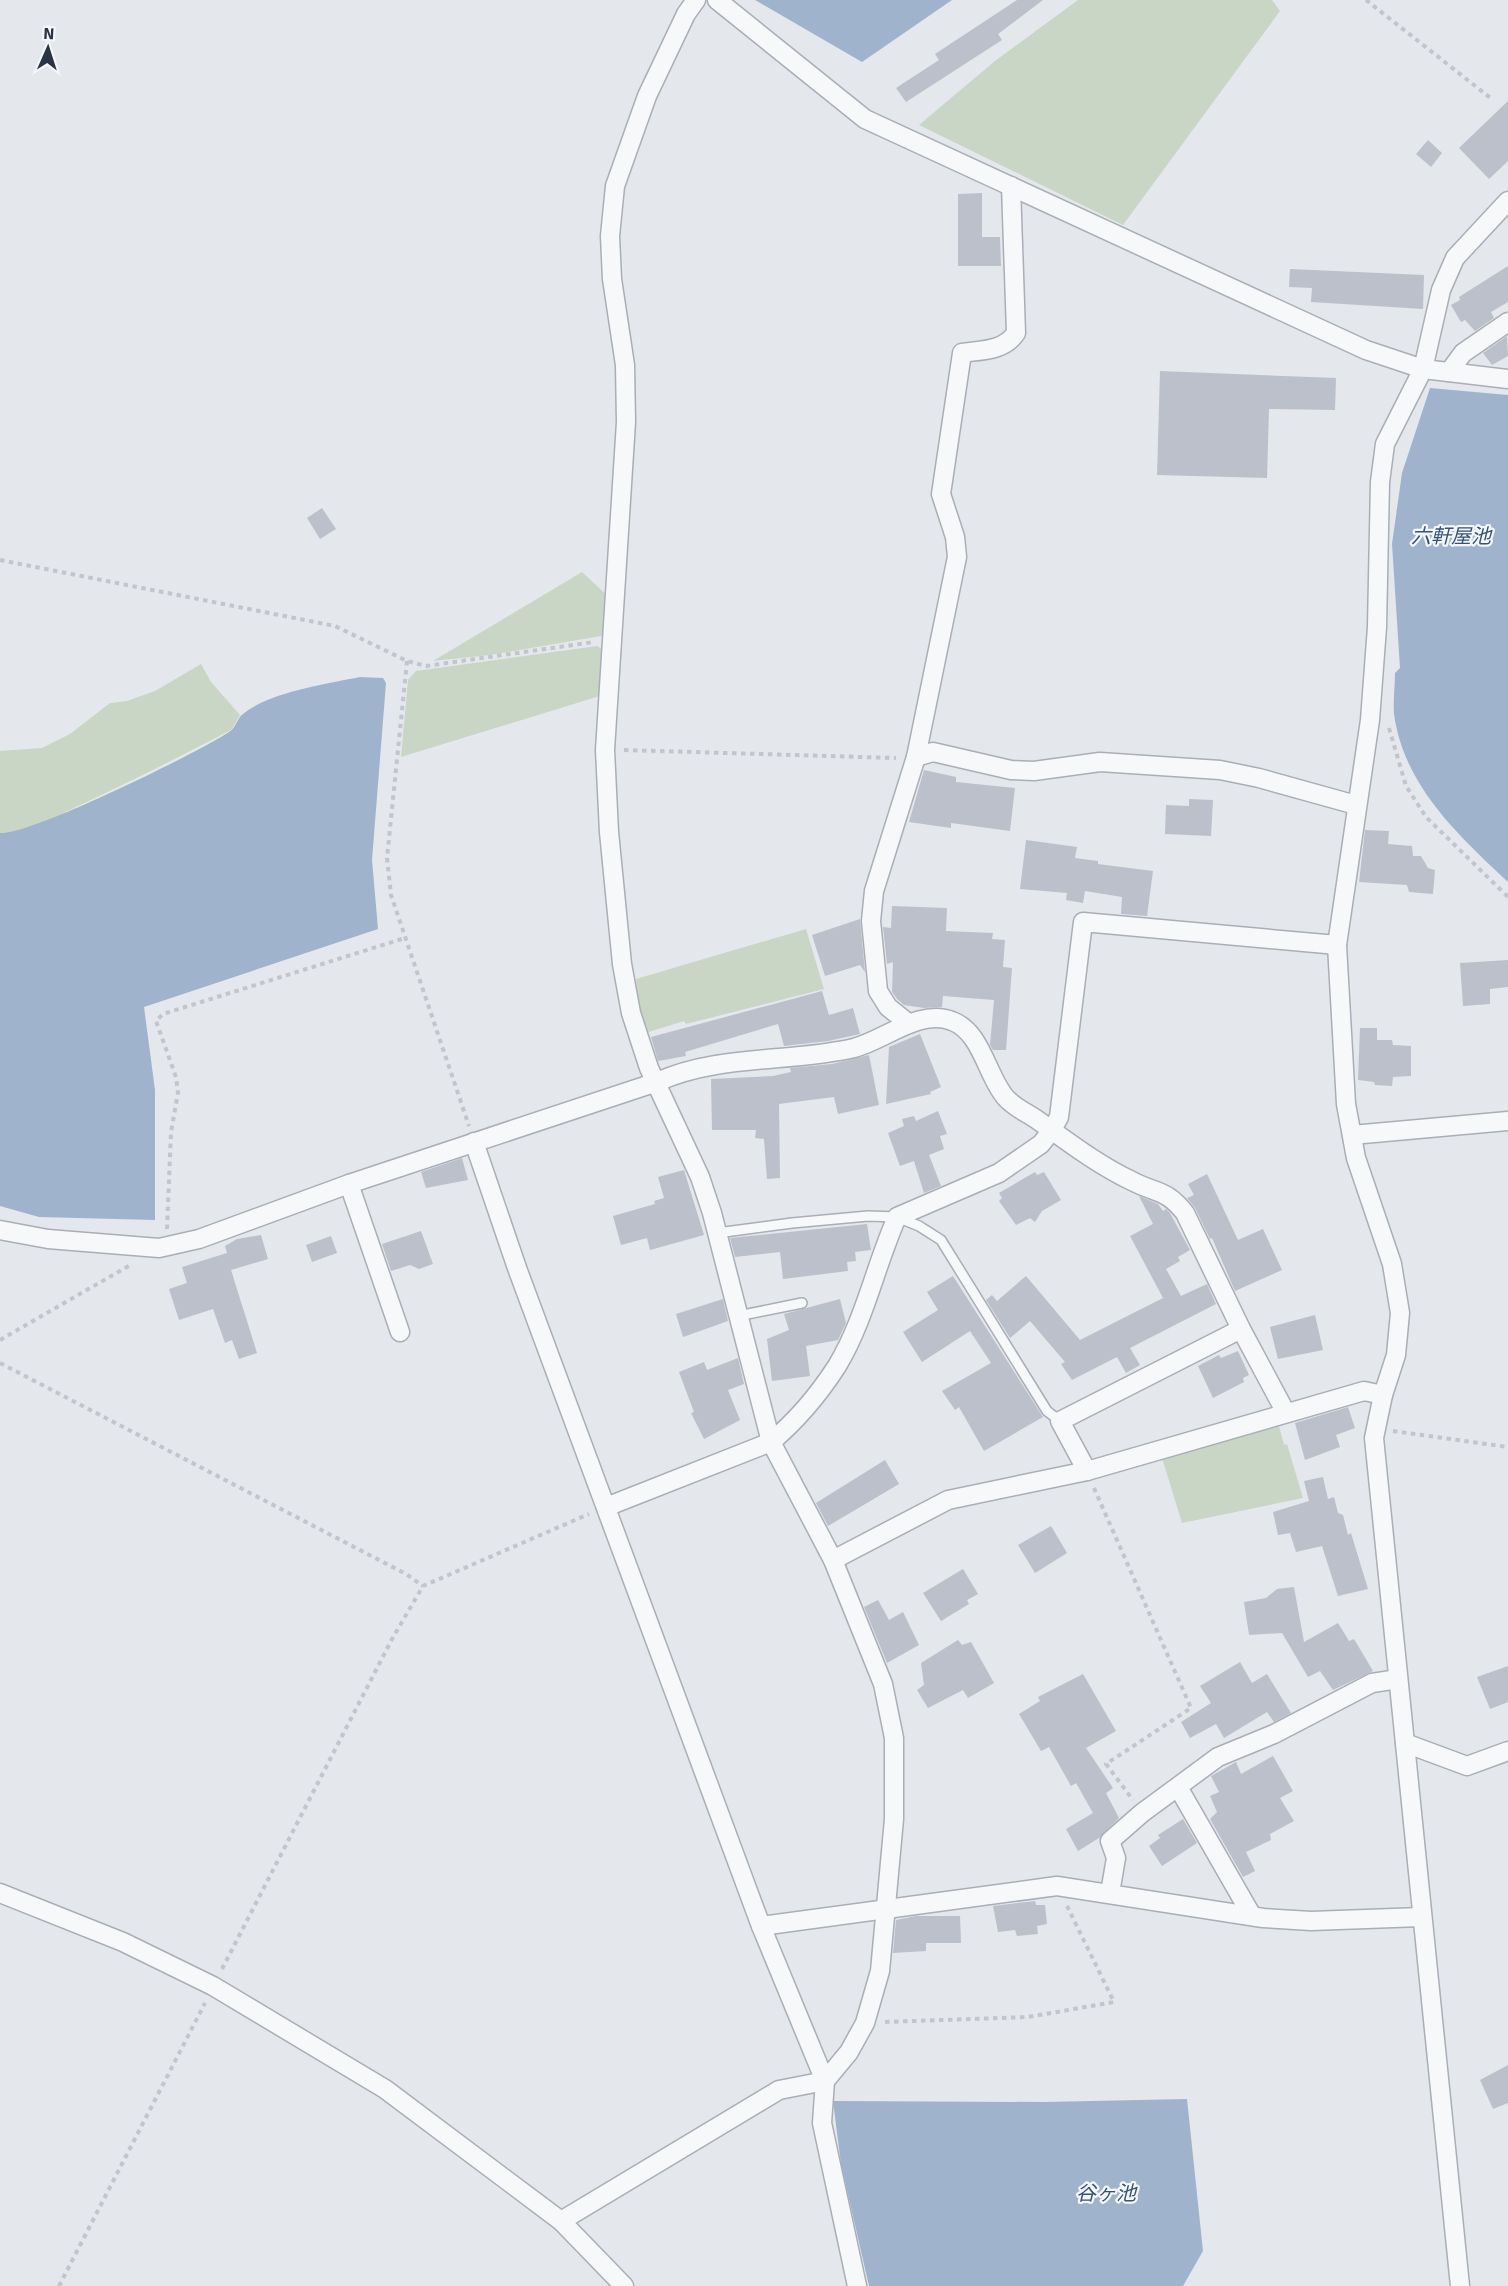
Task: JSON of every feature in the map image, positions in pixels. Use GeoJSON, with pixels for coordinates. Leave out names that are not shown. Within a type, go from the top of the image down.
{"type":"FeatureCollection","features":[{"type":"Feature","properties":{"kind":"street"},"geometry":{"type":"LineString","coordinates":[[561,2221],[779,2090],[825,2081],[849,2052],[866,2023],[880,1971],[894,1819],[894,1738],[883,1684],[833,1560],[771,1442],[717,1233],[700,1178],[650,1068],[631,1013],[622,964],[609,832],[605,750],[614,639],[626,422],[625,365],[612,279],[610,236],[615,186],[647,96],[686,14],[696,0]]}},
{"type":"Feature","properties":{"kind":"street"},"geometry":{"type":"LineString","coordinates":[[717,0],[865,119],[1366,350],[1423,369],[1508,379]]}},
{"type":"Feature","properties":{"kind":"street"},"geometry":{"type":"LineString","coordinates":[[908,1023],[888,1007],[878,991],[872,921],[874,891],[916,757],[957,557],[955,537],[941,494],[962,352],[1000,347],[1011,342],[1016,333],[1011,186]]}},
{"type":"Feature","properties":{"kind":"street"},"geometry":{"type":"LineString","coordinates":[[1460,2286],[1421,1917],[1375,1428],[1396,1355],[1400,1313],[1392,1264],[1356,1158],[1346,1104],[1337,945],[1370,720],[1377,627],[1380,482],[1384,444],[1423,369],[1441,290],[1455,258],[1508,201]]}},
{"type":"Feature","properties":{"kind":"street"},"geometry":{"type":"LineString","coordinates":[[1449,372],[1463,353],[1508,322]]}},
{"type":"Feature","properties":{"kind":"street"},"geometry":{"type":"LineString","coordinates":[[916,757],[933,752],[1011,770],[1034,771],[1100,762],[1220,770],[1260,778],[1356,806]]}},
{"type":"Feature","properties":{"kind":"street"},"geometry":{"type":"LineString","coordinates":[[606,1507],[771,1442],[801,1412],[837,1365],[851,1337],[897,1216],[999,1173],[1041,1144],[1059,1117],[1083,922],[1337,945]]}},
{"type":"Feature","properties":{"kind":"street"},"geometry":{"type":"LineString","coordinates":[[0,1230],[48,1239],[159,1248],[199,1239],[349,1184],[657,1082],[689,1069],[837,1052],[862,1046],[908,1023],[923,1019],[952,1020],[973,1040],[1006,1098],[1132,1182],[1172,1196],[1185,1213],[1241,1329],[1286,1413]]}},
{"type":"Feature","properties":{"kind":"street"},"geometry":{"type":"LineString","coordinates":[[1352,1135],[1508,1121]]}},
{"type":"Feature","properties":{"kind":"street"},"geometry":{"type":"LineString","coordinates":[[474,1142],[517,1268],[761,1926],[825,2081],[822,2123],[857,2286]]}},
{"type":"Feature","properties":{"kind":"street"},"geometry":{"type":"LineString","coordinates":[[349,1184],[400,1332]]}},
{"type":"Feature","properties":{"kind":"street"},"geometry":{"type":"LineString","coordinates":[[1087,1471],[1060,1421],[1241,1329]]}},
{"type":"Feature","properties":{"kind":"street"},"geometry":{"type":"LineString","coordinates":[[833,1560],[948,1500],[1087,1471],[1172,1449],[1364,1391],[1383,1395]]}},
{"type":"Feature","properties":{"kind":"street"},"geometry":{"type":"LineString","coordinates":[[1110,1893],[1116,1858],[1110,1841],[1142,1813],[1218,1757],[1274,1734],[1372,1683],[1398,1679]]}},
{"type":"Feature","properties":{"kind":"street"},"geometry":{"type":"LineString","coordinates":[[1405,1743],[1467,1766],[1506,1755]]}},
{"type":"Feature","properties":{"kind":"street"},"geometry":{"type":"LineString","coordinates":[[1178,1787],[1252,1916]]}},
{"type":"Feature","properties":{"kind":"street"},"geometry":{"type":"LineString","coordinates":[[761,1926],[1058,1886],[1252,1916],[1311,1921],[1421,1917]]}},
{"type":"Feature","properties":{"kind":"street"},"geometry":{"type":"LineString","coordinates":[[0,1893],[123,1941],[213,1986],[385,2089],[561,2221],[624,2286]]}},
{"type":"Feature","properties":{"kind":"lane"},"geometry":{"type":"LineString","coordinates":[[717,1233],[814,1221],[897,1216],[919,1226],[941,1240],[1047,1411],[1060,1421]]}},
{"type":"Feature","properties":{"kind":"lane"},"geometry":{"type":"LineString","coordinates":[[738,1316],[802,1303]]}},
{"type":"Feature","properties":{"kind":"path"},"geometry":{"type":"LineString","coordinates":[[1366,0],[1493,100]]}},
{"type":"Feature","properties":{"kind":"path"},"geometry":{"type":"LineString","coordinates":[[0,560],[335,626],[407,661],[426,666],[614,639]]}},
{"type":"Feature","properties":{"kind":"path"},"geometry":{"type":"LineString","coordinates":[[407,661],[387,858],[391,895],[474,1142]]}},
{"type":"Feature","properties":{"kind":"path"},"geometry":{"type":"LineString","coordinates":[[1388,720],[1406,786],[1426,817],[1508,897]]}},
{"type":"Feature","properties":{"kind":"path"},"geometry":{"type":"LineString","coordinates":[[605,750],[916,757]]}},
{"type":"Feature","properties":{"kind":"path"},"geometry":{"type":"LineString","coordinates":[[0,1340],[36,1317],[98,1286],[159,1248],[167,1234],[171,1132],[178,1093],[176,1077],[156,1021],[163,1014],[405,938]]}},
{"type":"Feature","properties":{"kind":"path"},"geometry":{"type":"LineString","coordinates":[[0,1363],[406,1574],[423,1586]]}},
{"type":"Feature","properties":{"kind":"path"},"geometry":{"type":"LineString","coordinates":[[1375,1428],[1508,1447]]}},
{"type":"Feature","properties":{"kind":"path"},"geometry":{"type":"LineString","coordinates":[[1087,1471],[1191,1708],[1106,1764],[1142,1813]]}},
{"type":"Feature","properties":{"kind":"path"},"geometry":{"type":"LineString","coordinates":[[59,2286],[392,1639],[423,1586],[606,1507]]}},
{"type":"Feature","properties":{"kind":"path"},"geometry":{"type":"LineString","coordinates":[[866,2023],[1028,2017],[1114,2002],[1058,1886]]}},
{"type":"Feature","properties":{"kind":"green space"},"geometry":{"type":"Polygon","coordinates":[[[1078,0],[1272,0],[1280,11],[1123,225],[919,125],[995,61],[1078,0]]]}},
{"type":"Feature","properties":{"kind":"green space"},"geometry":{"type":"Polygon","coordinates":[[[582,572],[612,600],[609,629],[601,636],[490,655],[433,661],[582,572]]]}},
{"type":"Feature","properties":{"kind":"green space"},"geometry":{"type":"Polygon","coordinates":[[[597,646],[604,650],[603,695],[401,757],[408,680],[416,671],[597,646]]]}},
{"type":"Feature","properties":{"kind":"green space"},"geometry":{"type":"Polygon","coordinates":[[[201,664],[211,682],[240,715],[231,730],[40,824],[20,831],[0,833],[0,751],[42,748],[70,734],[110,703],[127,701],[155,691],[201,664]]]}},
{"type":"Feature","properties":{"kind":"green space"},"geometry":{"type":"Polygon","coordinates":[[[806,929],[824,989],[686,1024],[684,1021],[645,1033],[637,998],[636,979],[806,929]]]}},
{"type":"Feature","properties":{"kind":"green space"},"geometry":{"type":"Polygon","coordinates":[[[1279,1426],[1284,1445],[1287,1444],[1303,1498],[1182,1523],[1162,1458],[1279,1426]]]}},
{"type":"Feature","properties":{"kind":"water"},"geometry":{"type":"Polygon","coordinates":[[[755,0],[952,0],[862,62],[755,0]]]}},
{"type":"Feature","properties":{"kind":"water","name":"六軒屋池"},"geometry":{"type":"Polygon","coordinates":[[[1430,388],[1508,395],[1508,882],[1470,846],[1421,786],[1400,740],[1394,714],[1395,673],[1400,668],[1392,544],[1402,473],[1430,388]]]}},
{"type":"Feature","properties":{"kind":"water"},"geometry":{"type":"Polygon","coordinates":[[[360,677],[383,678],[386,683],[372,860],[378,929],[144,1007],[155,1090],[155,1220],[39,1217],[0,1206],[0,833],[17,830],[77,808],[185,757],[229,732],[239,718],[254,706],[283,694],[360,677]]]}},
{"type":"Feature","properties":{"kind":"water","name":"谷ヶ池"},"geometry":{"type":"Polygon","coordinates":[[[1187,2099],[1203,2251],[1183,2286],[869,2286],[841,2164],[833,2101],[1044,2102],[1187,2099]]]}},
{"type":"Feature","properties":{"kind":"building"},"geometry":{"type":"Polygon","coordinates":[[[1017,0],[1043,0],[998,34],[1002,40],[906,102],[896,88],[939,60],[935,54],[1017,0]]]}},
{"type":"Feature","properties":{"kind":"building"},"geometry":{"type":"Polygon","coordinates":[[[1508,101],[1508,161],[1489,179],[1459,148],[1508,101]]]}},
{"type":"Feature","properties":{"kind":"building"},"geometry":{"type":"Polygon","coordinates":[[[1428,140],[1442,153],[1431,167],[1416,154],[1428,140]]]}},
{"type":"Feature","properties":{"kind":"building"},"geometry":{"type":"Polygon","coordinates":[[[982,193],[982,237],[1000,237],[1001,266],[958,266],[958,194],[982,193]]]}},
{"type":"Feature","properties":{"kind":"building"},"geometry":{"type":"Polygon","coordinates":[[[1508,266],[1508,302],[1491,312],[1494,318],[1475,331],[1465,320],[1461,322],[1451,305],[1460,300],[1459,297],[1508,266]]]}},
{"type":"Feature","properties":{"kind":"building"},"geometry":{"type":"Polygon","coordinates":[[[1290,269],[1424,275],[1423,309],[1311,302],[1312,288],[1289,287],[1290,269]]]}},
{"type":"Feature","properties":{"kind":"building"},"geometry":{"type":"Polygon","coordinates":[[[1507,336],[1508,356],[1492,365],[1483,353],[1507,336]]]}},
{"type":"Feature","properties":{"kind":"building"},"geometry":{"type":"Polygon","coordinates":[[[1160,371],[1336,378],[1335,410],[1269,409],[1267,478],[1157,475],[1160,371]]]}},
{"type":"Feature","properties":{"kind":"building"},"geometry":{"type":"Polygon","coordinates":[[[322,508],[336,529],[320,539],[307,518],[322,508]]]}},
{"type":"Feature","properties":{"kind":"building"},"geometry":{"type":"Polygon","coordinates":[[[924,770],[956,777],[956,782],[1015,788],[1010,831],[951,823],[951,828],[909,822],[924,770]]]}},
{"type":"Feature","properties":{"kind":"building"},"geometry":{"type":"Polygon","coordinates":[[[1189,799],[1213,800],[1211,836],[1165,834],[1166,805],[1189,806],[1189,799]]]}},
{"type":"Feature","properties":{"kind":"building"},"geometry":{"type":"Polygon","coordinates":[[[1365,830],[1389,831],[1388,844],[1412,846],[1413,856],[1421,856],[1428,868],[1435,870],[1433,894],[1409,892],[1407,885],[1359,882],[1365,830]]]}},
{"type":"Feature","properties":{"kind":"building"},"geometry":{"type":"Polygon","coordinates":[[[1026,840],[1077,847],[1075,858],[1098,861],[1098,864],[1153,871],[1147,916],[1121,914],[1122,897],[1085,891],[1083,903],[1066,900],[1067,893],[1020,889],[1026,840]]]}},
{"type":"Feature","properties":{"kind":"building"},"geometry":{"type":"Polygon","coordinates":[[[892,906],[947,908],[946,931],[993,933],[992,939],[1005,940],[1003,967],[1012,968],[1006,1050],[993,1050],[990,1045],[994,1000],[943,996],[942,1007],[924,1008],[904,1005],[897,999],[892,992],[893,962],[887,964],[883,927],[891,928],[892,906]]]}},
{"type":"Feature","properties":{"kind":"building"},"geometry":{"type":"Polygon","coordinates":[[[860,919],[865,972],[860,965],[825,976],[812,935],[860,919]]]}},
{"type":"Feature","properties":{"kind":"building"},"geometry":{"type":"Polygon","coordinates":[[[1508,960],[1508,987],[1490,989],[1490,1004],[1463,1006],[1460,963],[1508,960]]]}},
{"type":"Feature","properties":{"kind":"building"},"geometry":{"type":"Polygon","coordinates":[[[822,991],[829,1015],[853,1008],[860,1034],[828,1041],[784,1046],[778,1024],[685,1052],[686,1056],[658,1061],[651,1037],[822,991]]]}},
{"type":"Feature","properties":{"kind":"building"},"geometry":{"type":"Polygon","coordinates":[[[1360,1028],[1377,1028],[1377,1040],[1392,1040],[1393,1045],[1411,1046],[1411,1076],[1393,1077],[1392,1086],[1375,1085],[1374,1082],[1358,1080],[1360,1028]]]}},
{"type":"Feature","properties":{"kind":"building"},"geometry":{"type":"Polygon","coordinates":[[[920,1034],[941,1087],[930,1092],[931,1094],[886,1104],[889,1047],[920,1034]]]}},
{"type":"Feature","properties":{"kind":"building"},"geometry":{"type":"Polygon","coordinates":[[[869,1055],[879,1105],[838,1114],[834,1097],[779,1104],[780,1178],[767,1179],[764,1139],[755,1138],[756,1130],[712,1130],[711,1079],[773,1076],[791,1072],[790,1068],[832,1064],[869,1055]]]}},
{"type":"Feature","properties":{"kind":"building"},"geometry":{"type":"Polygon","coordinates":[[[938,1111],[947,1134],[940,1136],[944,1149],[929,1155],[941,1186],[924,1193],[914,1161],[900,1166],[888,1133],[904,1126],[902,1119],[914,1116],[916,1121],[938,1111]]]}},
{"type":"Feature","properties":{"kind":"building"},"geometry":{"type":"Polygon","coordinates":[[[462,1158],[468,1180],[426,1188],[421,1172],[462,1158]]]}},
{"type":"Feature","properties":{"kind":"building"},"geometry":{"type":"Polygon","coordinates":[[[684,1170],[704,1235],[650,1250],[647,1238],[621,1245],[613,1216],[655,1204],[654,1201],[664,1198],[658,1177],[684,1170]]]}},
{"type":"Feature","properties":{"kind":"building"},"geometry":{"type":"Polygon","coordinates":[[[1035,1172],[1037,1175],[1044,1172],[1061,1200],[1042,1211],[1035,1222],[1030,1218],[1016,1225],[999,1201],[1002,1198],[999,1193],[1035,1172]]]}},
{"type":"Feature","properties":{"kind":"building"},"geometry":{"type":"Polygon","coordinates":[[[1207,1174],[1238,1240],[1263,1229],[1282,1270],[1235,1291],[1212,1238],[1210,1239],[1195,1208],[1187,1198],[1194,1195],[1188,1184],[1207,1174]]]}},
{"type":"Feature","properties":{"kind":"building"},"geometry":{"type":"Polygon","coordinates":[[[1139,1196],[1158,1204],[1163,1211],[1166,1209],[1170,1213],[1190,1250],[1178,1257],[1180,1261],[1166,1269],[1181,1296],[1207,1284],[1216,1304],[1130,1348],[1140,1365],[1126,1373],[1117,1357],[1072,1380],[1061,1364],[1065,1362],[1030,1321],[1010,1338],[986,1300],[992,1295],[997,1301],[1026,1276],[1080,1340],[1163,1298],[1130,1236],[1153,1224],[1139,1196]]]}},
{"type":"Feature","properties":{"kind":"building"},"geometry":{"type":"Polygon","coordinates":[[[867,1224],[871,1250],[855,1252],[856,1261],[847,1262],[848,1271],[783,1279],[780,1252],[735,1257],[730,1238],[867,1224]]]}},
{"type":"Feature","properties":{"kind":"building"},"geometry":{"type":"Polygon","coordinates":[[[421,1231],[433,1264],[419,1269],[410,1265],[391,1271],[382,1244],[421,1231]]]}},
{"type":"Feature","properties":{"kind":"building"},"geometry":{"type":"Polygon","coordinates":[[[261,1235],[268,1259],[231,1270],[257,1353],[239,1359],[232,1340],[225,1343],[213,1309],[179,1320],[169,1289],[187,1283],[182,1267],[227,1253],[225,1246],[237,1239],[261,1235]]]}},
{"type":"Feature","properties":{"kind":"building"},"geometry":{"type":"Polygon","coordinates":[[[331,1236],[337,1253],[312,1262],[306,1245],[331,1236]]]}},
{"type":"Feature","properties":{"kind":"building"},"geometry":{"type":"Polygon","coordinates":[[[953,1276],[1043,1417],[984,1451],[959,1407],[955,1410],[942,1391],[991,1363],[970,1331],[922,1362],[903,1332],[938,1310],[927,1292],[953,1276]]]}},
{"type":"Feature","properties":{"kind":"building"},"geometry":{"type":"Polygon","coordinates":[[[723,1299],[728,1321],[683,1337],[676,1314],[723,1299]]]}},
{"type":"Feature","properties":{"kind":"building"},"geometry":{"type":"Polygon","coordinates":[[[840,1299],[846,1323],[838,1340],[806,1346],[810,1376],[772,1381],[767,1339],[789,1330],[784,1314],[840,1299]]]}},
{"type":"Feature","properties":{"kind":"building"},"geometry":{"type":"Polygon","coordinates":[[[1315,1315],[1323,1350],[1278,1359],[1270,1327],[1315,1315]]]}},
{"type":"Feature","properties":{"kind":"building"},"geometry":{"type":"Polygon","coordinates":[[[1238,1351],[1249,1375],[1243,1378],[1244,1382],[1213,1398],[1198,1366],[1219,1355],[1221,1358],[1238,1351]]]}},
{"type":"Feature","properties":{"kind":"building"},"geometry":{"type":"Polygon","coordinates":[[[738,1358],[744,1384],[728,1390],[740,1420],[704,1439],[691,1413],[694,1412],[679,1372],[704,1362],[707,1370],[738,1358]]]}},
{"type":"Feature","properties":{"kind":"building"},"geometry":{"type":"Polygon","coordinates":[[[1348,1407],[1355,1428],[1336,1435],[1340,1447],[1305,1460],[1295,1423],[1348,1407]]]}},
{"type":"Feature","properties":{"kind":"building"},"geometry":{"type":"Polygon","coordinates":[[[885,1460],[899,1484],[828,1526],[816,1503],[885,1460]]]}},
{"type":"Feature","properties":{"kind":"building"},"geometry":{"type":"Polygon","coordinates":[[[1323,1477],[1328,1499],[1334,1497],[1338,1513],[1343,1515],[1348,1535],[1351,1533],[1368,1589],[1338,1596],[1322,1546],[1296,1552],[1290,1533],[1278,1535],[1273,1512],[1309,1501],[1304,1481],[1323,1477]]]}},
{"type":"Feature","properties":{"kind":"building"},"geometry":{"type":"Polygon","coordinates":[[[1051,1526],[1067,1553],[1035,1573],[1018,1545],[1051,1526]]]}},
{"type":"Feature","properties":{"kind":"building"},"geometry":{"type":"Polygon","coordinates":[[[963,1569],[978,1594],[967,1600],[969,1604],[941,1621],[923,1593],[963,1569]]]}},
{"type":"Feature","properties":{"kind":"building"},"geometry":{"type":"Polygon","coordinates":[[[1294,1587],[1304,1642],[1338,1623],[1349,1641],[1354,1639],[1373,1671],[1333,1690],[1320,1671],[1308,1677],[1282,1633],[1249,1635],[1244,1602],[1266,1598],[1277,1589],[1294,1587]]]}},
{"type":"Feature","properties":{"kind":"building"},"geometry":{"type":"Polygon","coordinates":[[[878,1600],[889,1620],[903,1612],[919,1645],[887,1663],[864,1607],[878,1600]]]}},
{"type":"Feature","properties":{"kind":"building"},"geometry":{"type":"Polygon","coordinates":[[[958,1640],[962,1645],[971,1642],[994,1683],[968,1698],[963,1690],[928,1708],[917,1690],[924,1685],[921,1663],[958,1640]]]}},
{"type":"Feature","properties":{"kind":"building"},"geometry":{"type":"Polygon","coordinates":[[[1240,1662],[1252,1683],[1267,1674],[1291,1713],[1274,1722],[1267,1712],[1224,1738],[1216,1724],[1190,1738],[1181,1722],[1211,1703],[1200,1686],[1240,1662]]]}},
{"type":"Feature","properties":{"kind":"building"},"geometry":{"type":"Polygon","coordinates":[[[1508,1666],[1508,1702],[1490,1709],[1477,1677],[1508,1666]]]}},
{"type":"Feature","properties":{"kind":"building"},"geometry":{"type":"Polygon","coordinates":[[[1083,1674],[1116,1731],[1086,1748],[1113,1788],[1106,1793],[1119,1818],[1099,1838],[1078,1851],[1066,1829],[1093,1813],[1076,1783],[1071,1786],[1049,1747],[1041,1751],[1019,1714],[1040,1701],[1038,1697],[1083,1674]]]}},
{"type":"Feature","properties":{"kind":"building"},"geometry":{"type":"Polygon","coordinates":[[[1273,1756],[1293,1791],[1280,1798],[1294,1821],[1270,1834],[1271,1840],[1246,1852],[1255,1871],[1243,1877],[1210,1819],[1217,1812],[1210,1796],[1219,1792],[1211,1776],[1236,1762],[1241,1774],[1273,1756]]]}},
{"type":"Feature","properties":{"kind":"building"},"geometry":{"type":"Polygon","coordinates":[[[1183,1819],[1197,1843],[1162,1866],[1149,1846],[1160,1838],[1158,1835],[1183,1819]]]}},
{"type":"Feature","properties":{"kind":"building"},"geometry":{"type":"Polygon","coordinates":[[[1035,1901],[1036,1905],[1045,1905],[1047,1924],[1037,1926],[1038,1934],[1017,1936],[1015,1930],[998,1932],[993,1906],[1035,1901]]]}},
{"type":"Feature","properties":{"kind":"building"},"geometry":{"type":"Polygon","coordinates":[[[916,1916],[960,1916],[961,1943],[926,1943],[926,1951],[893,1953],[896,1920],[916,1916]]]}},
{"type":"Feature","properties":{"kind":"building"},"geometry":{"type":"Polygon","coordinates":[[[1508,2065],[1508,2103],[1493,2109],[1480,2080],[1508,2065]]]}}]}
